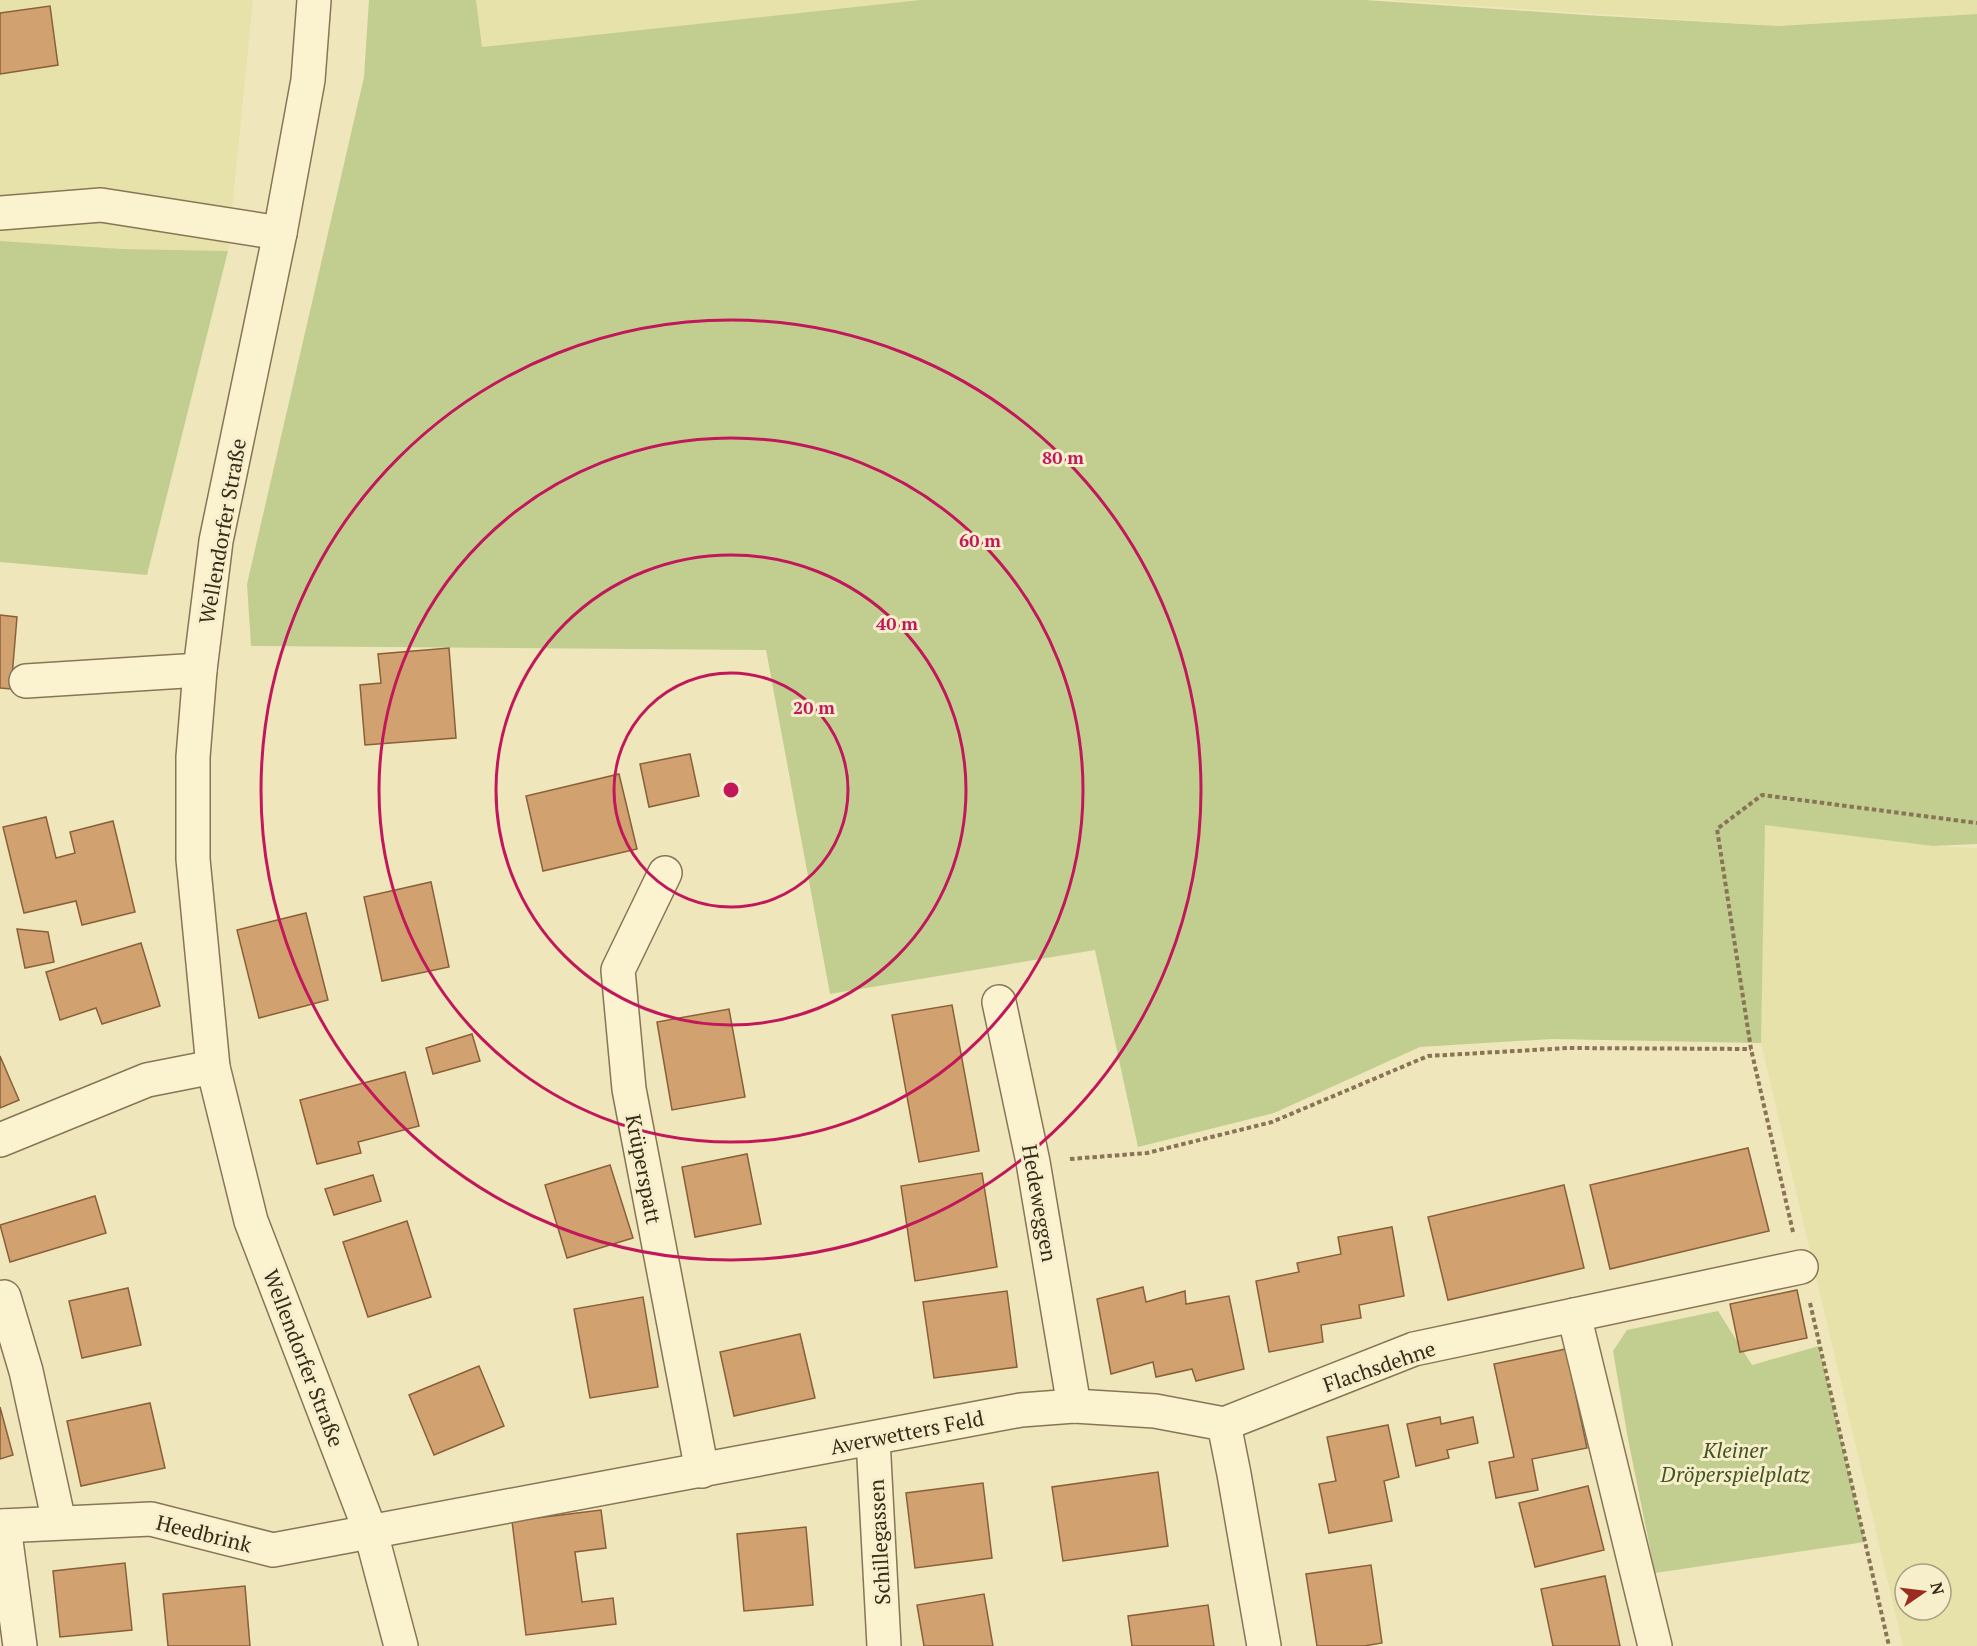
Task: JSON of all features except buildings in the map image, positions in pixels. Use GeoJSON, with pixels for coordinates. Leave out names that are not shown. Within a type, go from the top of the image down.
{"type":"FeatureCollection","features":[{"type":"Feature","properties":{"kind":"street","name":"Wellendorfer Straße"},"geometry":{"type":"LineString","coordinates":[[314,0],[308,80],[280,233],[216,541],[200,670],[193,757],[193,859],[213,1067],[251,1221],[370,1533],[401,1646]]}},
{"type":"Feature","properties":{"kind":"street"},"geometry":{"type":"LineString","coordinates":[[0,213],[101,205],[280,233]]}},
{"type":"Feature","properties":{"kind":"street"},"geometry":{"type":"LineString","coordinates":[[26,681],[200,670]]}},
{"type":"Feature","properties":{"kind":"street","name":"Krüperspatt"},"geometry":{"type":"LineString","coordinates":[[665,873],[618,969],[629,1089],[702,1471]]}},
{"type":"Feature","properties":{"kind":"street","name":"Hedeweggen"},"geometry":{"type":"LineString","coordinates":[[999,1002],[1033,1162],[1074,1406]]}},
{"type":"Feature","properties":{"kind":"street"},"geometry":{"type":"LineString","coordinates":[[0,1140],[147,1080],[213,1067]]}},
{"type":"Feature","properties":{"kind":"street","name":"Flachsdehne"},"geometry":{"type":"LineString","coordinates":[[1224,1424],[1414,1349],[1801,1267]]}},
{"type":"Feature","properties":{"kind":"street"},"geometry":{"type":"LineString","coordinates":[[4,1297],[26,1371],[59,1522]]}},
{"type":"Feature","properties":{"kind":"street"},"geometry":{"type":"LineString","coordinates":[[1574,1315],[1655,1646]]}},
{"type":"Feature","properties":{"kind":"street","name":"Averwetters Feld"},"geometry":{"type":"LineString","coordinates":[[370,1533],[1021,1410],[1074,1406],[1155,1411],[1224,1424]]}},
{"type":"Feature","properties":{"kind":"street"},"geometry":{"type":"LineString","coordinates":[[1224,1424],[1264,1646]]}},
{"type":"Feature","properties":{"kind":"street","name":"Schillegassen"},"geometry":{"type":"LineString","coordinates":[[873,1439],[884,1646]]}},
{"type":"Feature","properties":{"kind":"street","name":"Heedbrink"},"geometry":{"type":"LineString","coordinates":[[2,1526],[151,1519],[273,1550],[370,1533]]}},
{"type":"Feature","properties":{"kind":"street"},"geometry":{"type":"LineString","coordinates":[[2,1526],[20,1646]]}},
{"type":"Feature","properties":{"kind":"path"},"geometry":{"type":"LineString","coordinates":[[1889,1646],[1751,1049],[1717,829],[1762,795],[1977,823]]}},
{"type":"Feature","properties":{"kind":"path"},"geometry":{"type":"LineString","coordinates":[[1033,1162],[1147,1153],[1272,1122],[1428,1056],[1568,1048],[1751,1049]]}},
{"type":"Feature","properties":{"kind":"shaded area"},"geometry":{"type":"Polygon","coordinates":[[[0,0],[253,0],[228,251],[123,249],[0,241],[0,0]]]}},
{"type":"Feature","properties":{"kind":"shaded area"},"geometry":{"type":"Polygon","coordinates":[[[476,0],[920,0],[481,47],[476,0]]]}},
{"type":"Feature","properties":{"kind":"shaded area"},"geometry":{"type":"Polygon","coordinates":[[[1385,0],[1977,0],[1977,14],[1778,26],[1385,0]]]}},
{"type":"Feature","properties":{"kind":"shaded area"},"geometry":{"type":"Polygon","coordinates":[[[1764,825],[1933,846],[1977,848],[1977,1646],[1903,1646],[1897,1622],[1953,1622],[1953,1562],[1893,1562],[1893,1604],[1761,1043],[1764,825]]]}},
{"type":"Feature","properties":{"kind":"green space"},"geometry":{"type":"Polygon","coordinates":[[[369,0],[476,0],[482,47],[920,0],[1365,0],[1778,26],[1977,14],[1977,844],[1933,846],[1765,825],[1761,1043],[1553,1039],[1420,1047],[1274,1113],[1138,1147],[1095,950],[830,994],[766,650],[251,646],[247,584],[364,77],[369,0]]]}},
{"type":"Feature","properties":{"kind":"green space"},"geometry":{"type":"Polygon","coordinates":[[[0,241],[123,249],[228,251],[147,575],[0,562],[0,241]]]}},
{"type":"Feature","properties":{"kind":"green space","name":"Kleiner Dröperspielplatz"},"geometry":{"type":"Polygon","coordinates":[[[1718,1311],[1752,1365],[1819,1346],[1865,1542],[1655,1573],[1613,1351],[1627,1330],[1718,1311]]]}}]}
